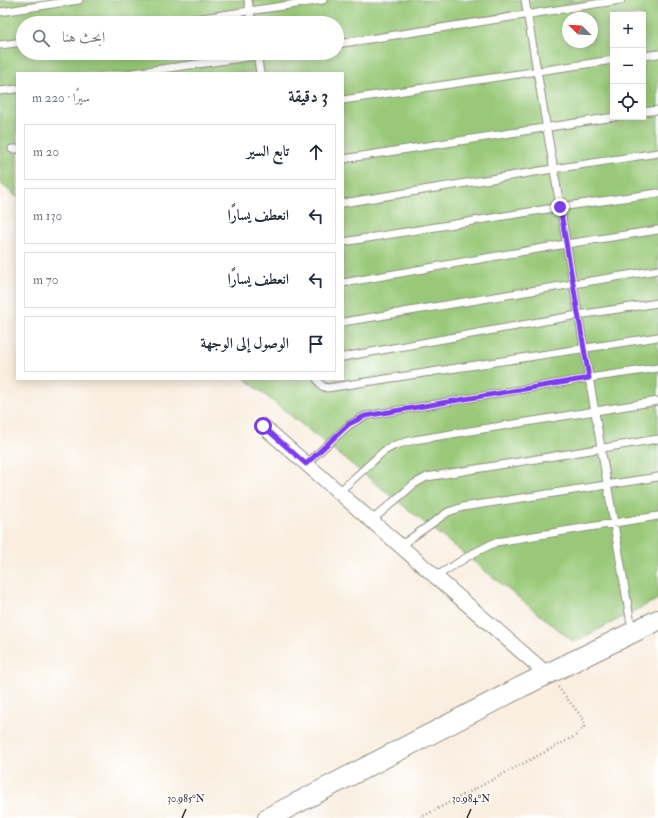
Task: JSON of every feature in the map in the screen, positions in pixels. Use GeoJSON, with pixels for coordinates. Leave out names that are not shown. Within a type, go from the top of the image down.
{"type":"FeatureCollection","features":[{"type":"Feature","properties":{"kind":"street"},"geometry":{"type":"LineString","coordinates":[[263,426],[547,674]]}},
{"type":"Feature","properties":{"kind":"street"},"geometry":{"type":"LineString","coordinates":[[268,818],[547,674],[658,620]]}},
{"type":"Feature","properties":{"kind":"lane"},"geometry":{"type":"LineString","coordinates":[[0,12],[79,0]]}},
{"type":"Feature","properties":{"kind":"lane"},"geometry":{"type":"LineString","coordinates":[[248,0],[251,16]]}},
{"type":"Feature","properties":{"kind":"lane"},"geometry":{"type":"LineString","coordinates":[[216,16],[323,0]]}},
{"type":"Feature","properties":{"kind":"lane"},"geometry":{"type":"LineString","coordinates":[[525,0],[633,632]]}},
{"type":"Feature","properties":{"kind":"lane"},"geometry":{"type":"LineString","coordinates":[[344,43],[622,0]]}},
{"type":"Feature","properties":{"kind":"lane"},"geometry":{"type":"LineString","coordinates":[[0,45],[16,43]]}},
{"type":"Feature","properties":{"kind":"lane"},"geometry":{"type":"LineString","coordinates":[[646,56],[658,54]]}},
{"type":"Feature","properties":{"kind":"lane"},"geometry":{"type":"LineString","coordinates":[[140,72],[218,60]]}},
{"type":"Feature","properties":{"kind":"lane"},"geometry":{"type":"LineString","coordinates":[[258,60],[260,72]]}},
{"type":"Feature","properties":{"kind":"lane"},"geometry":{"type":"LineString","coordinates":[[344,100],[610,60]]}},
{"type":"Feature","properties":{"kind":"lane"},"geometry":{"type":"LineString","coordinates":[[0,92],[16,89]]}},
{"type":"Feature","properties":{"kind":"lane"},"geometry":{"type":"LineString","coordinates":[[646,112],[658,110]]}},
{"type":"Feature","properties":{"kind":"lane"},"geometry":{"type":"LineString","coordinates":[[344,158],[610,118]]}},
{"type":"Feature","properties":{"kind":"lane"},"geometry":{"type":"LineString","coordinates":[[344,203],[658,153]]}},
{"type":"Feature","properties":{"kind":"lane"},"geometry":{"type":"LineString","coordinates":[[344,242],[560,207],[658,193]]}},
{"type":"Feature","properties":{"kind":"lane"},"geometry":{"type":"LineString","coordinates":[[344,283],[566,244],[658,230]]}},
{"type":"Feature","properties":{"kind":"lane"},"geometry":{"type":"LineString","coordinates":[[344,322],[658,270]]}},
{"type":"Feature","properties":{"kind":"lane"},"geometry":{"type":"LineString","coordinates":[[344,356],[578,315],[658,303]]}},
{"type":"Feature","properties":{"kind":"lane"},"geometry":{"type":"LineString","coordinates":[[318,380],[322,386],[327,388],[658,337]]}},
{"type":"Feature","properties":{"kind":"lane"},"geometry":{"type":"LineString","coordinates":[[306,464],[349,424],[365,416],[589,378],[658,368]]}},
{"type":"Feature","properties":{"kind":"lane"},"geometry":{"type":"LineString","coordinates":[[339,492],[384,451],[395,445],[414,440],[658,401]]}},
{"type":"Feature","properties":{"kind":"lane"},"geometry":{"type":"LineString","coordinates":[[371,521],[414,484],[427,477],[658,439]]}},
{"type":"Feature","properties":{"kind":"lane"},"geometry":{"type":"LineString","coordinates":[[400,546],[448,512],[463,507],[658,477]]}},
{"type":"Feature","properties":{"kind":"lane"},"geometry":{"type":"LineString","coordinates":[[436,577],[472,554],[496,542],[658,516]]}},
{"type":"Feature","properties":{"kind":"path"},"geometry":{"type":"LineString","coordinates":[[420,818],[576,736],[584,727],[584,720],[547,674]]}},
{"type":"Feature","properties":{"kind":"green space"},"geometry":{"type":"Polygon","coordinates":[[[0,0],[658,0],[658,599],[574,642],[246,380],[344,380],[344,72],[16,72],[16,196],[0,183],[0,0]]]}},
{"type":"Feature","properties":{"kind":"route"},"geometry":{"type":"LineString","coordinates":[[263,426],[306,464],[349,424],[365,416],[589,378],[560,207]]}}]}
